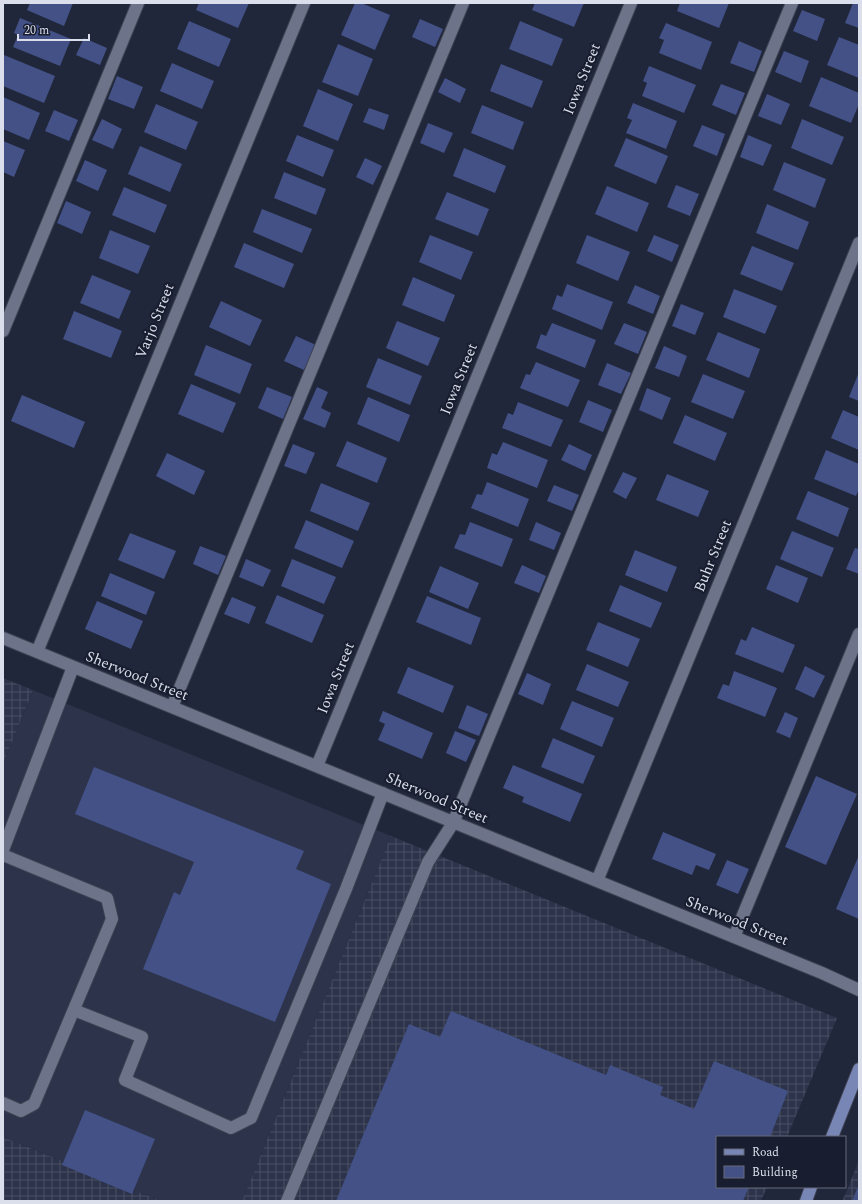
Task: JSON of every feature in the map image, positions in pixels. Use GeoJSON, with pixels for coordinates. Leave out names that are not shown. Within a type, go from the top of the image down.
{"type":"FeatureCollection","features":[{"type":"Feature","properties":{"kind":"main road"},"geometry":{"type":"LineString","coordinates":[[832,1136],[859,1069]]}},
{"type":"Feature","properties":{"kind":"main road"},"geometry":{"type":"LineString","coordinates":[[806,1201],[811,1188]]}},
{"type":"Feature","properties":{"kind":"street"},"geometry":{"type":"LineString","coordinates":[[3,331],[138,3]]}},
{"type":"Feature","properties":{"kind":"street","name":"Varjo Street"},"geometry":{"type":"LineString","coordinates":[[37,652],[304,3]]}},
{"type":"Feature","properties":{"kind":"street"},"geometry":{"type":"LineString","coordinates":[[172,707],[463,3]]}},
{"type":"Feature","properties":{"kind":"street","name":"Iowa Street"},"geometry":{"type":"LineString","coordinates":[[317,766],[631,3]]}},
{"type":"Feature","properties":{"kind":"street"},"geometry":{"type":"LineString","coordinates":[[287,1201],[428,862],[453,823],[792,3]]}},
{"type":"Feature","properties":{"kind":"street","name":"Buhr Street"},"geometry":{"type":"LineString","coordinates":[[597,881],[859,243]]}},
{"type":"Feature","properties":{"kind":"street"},"geometry":{"type":"LineString","coordinates":[[734,937],[859,634]]}},
{"type":"Feature","properties":{"kind":"street","name":"Sherwood Street"},"geometry":{"type":"LineString","coordinates":[[3,638],[822,973],[859,990]]}},
{"type":"Feature","properties":{"kind":"street"},"geometry":{"type":"LineString","coordinates":[[3,850],[73,667]]}},
{"type":"Feature","properties":{"kind":"street"},"geometry":{"type":"LineString","coordinates":[[74,1010],[142,1037],[125,1080],[231,1128],[251,1118],[383,793]]}},
{"type":"Feature","properties":{"kind":"street"},"geometry":{"type":"LineString","coordinates":[[3,855],[107,898],[112,919],[34,1104],[21,1111],[3,1103]]}},
{"type":"Feature","properties":{"kind":"shaded area"},"geometry":{"type":"Polygon","coordinates":[[[3,678],[33,690],[3,764],[3,678]]]}},
{"type":"Feature","properties":{"kind":"shaded area"},"geometry":{"type":"Polygon","coordinates":[[[33,690],[391,836],[242,1201],[161,1201],[3,1137],[3,764],[33,690]]]}},
{"type":"Feature","properties":{"kind":"shaded area"},"geometry":{"type":"Polygon","coordinates":[[[391,836],[837,1018],[787,1136],[716,1136],[716,1188],[767,1188],[761,1201],[242,1201],[391,836]]]}},
{"type":"Feature","properties":{"kind":"shaded area"},"geometry":{"type":"Polygon","coordinates":[[[3,1137],[161,1201],[3,1201],[3,1137]]]}},
{"type":"Feature","properties":{"kind":"shaded area"},"geometry":{"type":"Polygon","coordinates":[[[859,1160],[859,1201],[842,1201],[845,1195],[859,1160]]]}},
{"type":"Feature","properties":{"kind":"building"},"geometry":{"type":"Polygon","coordinates":[[[30,3],[73,3],[64,26],[27,10],[30,3]]]}},
{"type":"Feature","properties":{"kind":"building"},"geometry":{"type":"Polygon","coordinates":[[[199,3],[249,3],[238,28],[196,10],[199,3]]]}},
{"type":"Feature","properties":{"kind":"building"},"geometry":{"type":"Polygon","coordinates":[[[355,3],[361,3],[390,15],[375,50],[341,35],[355,3]]]}},
{"type":"Feature","properties":{"kind":"building"},"geometry":{"type":"Polygon","coordinates":[[[535,3],[584,3],[574,27],[532,10],[535,3]]]}},
{"type":"Feature","properties":{"kind":"building"},"geometry":{"type":"Polygon","coordinates":[[[680,3],[729,3],[719,28],[677,11],[680,3]]]}},
{"type":"Feature","properties":{"kind":"building"},"geometry":{"type":"Polygon","coordinates":[[[853,3],[859,3],[859,28],[845,23],[853,3]]]}},
{"type":"Feature","properties":{"kind":"building"},"geometry":{"type":"Polygon","coordinates":[[[802,10],[825,19],[817,41],[793,31],[802,10]]]}},
{"type":"Feature","properties":{"kind":"building"},"geometry":{"type":"Polygon","coordinates":[[[20,18],[71,39],[60,66],[13,47],[18,35],[14,33],[20,18]]]}},
{"type":"Feature","properties":{"kind":"building"},"geometry":{"type":"Polygon","coordinates":[[[420,19],[443,29],[435,47],[412,37],[420,19]]]}},
{"type":"Feature","properties":{"kind":"building"},"geometry":{"type":"Polygon","coordinates":[[[189,21],[231,39],[219,67],[177,49],[189,21]]]}},
{"type":"Feature","properties":{"kind":"building"},"geometry":{"type":"Polygon","coordinates":[[[520,21],[563,39],[552,66],[509,49],[520,21]]]}},
{"type":"Feature","properties":{"kind":"building"},"geometry":{"type":"Polygon","coordinates":[[[666,23],[712,42],[701,70],[659,53],[664,40],[659,38],[666,23]]]}},
{"type":"Feature","properties":{"kind":"building"},"geometry":{"type":"Polygon","coordinates":[[[839,37],[859,45],[859,78],[827,65],[839,37]]]}},
{"type":"Feature","properties":{"kind":"building"},"geometry":{"type":"Polygon","coordinates":[[[84,38],[107,48],[100,65],[76,55],[84,38]]]}},
{"type":"Feature","properties":{"kind":"building"},"geometry":{"type":"Polygon","coordinates":[[[739,41],[762,51],[754,72],[730,63],[739,41]]]}},
{"type":"Feature","properties":{"kind":"building"},"geometry":{"type":"Polygon","coordinates":[[[338,44],[373,59],[358,96],[322,82],[338,44]]]}},
{"type":"Feature","properties":{"kind":"building"},"geometry":{"type":"Polygon","coordinates":[[[784,51],[809,61],[801,83],[775,72],[784,51]]]}},
{"type":"Feature","properties":{"kind":"building"},"geometry":{"type":"Polygon","coordinates":[[[4,55],[55,76],[44,103],[3,86],[4,55]]]}},
{"type":"Feature","properties":{"kind":"building"},"geometry":{"type":"Polygon","coordinates":[[[172,63],[214,81],[202,109],[160,91],[172,63]]]}},
{"type":"Feature","properties":{"kind":"building"},"geometry":{"type":"Polygon","coordinates":[[[501,64],[543,81],[532,108],[490,91],[501,64]]]}},
{"type":"Feature","properties":{"kind":"building"},"geometry":{"type":"Polygon","coordinates":[[[649,66],[696,85],[684,113],[642,96],[647,83],[643,81],[649,66]]]}},
{"type":"Feature","properties":{"kind":"building"},"geometry":{"type":"Polygon","coordinates":[[[117,76],[143,87],[134,109],[108,99],[117,76]]]}},
{"type":"Feature","properties":{"kind":"building"},"geometry":{"type":"Polygon","coordinates":[[[821,77],[859,93],[859,104],[851,123],[809,106],[821,77]]]}},
{"type":"Feature","properties":{"kind":"building"},"geometry":{"type":"Polygon","coordinates":[[[445,78],[466,89],[460,103],[438,92],[445,78]]]}},
{"type":"Feature","properties":{"kind":"building"},"geometry":{"type":"Polygon","coordinates":[[[721,84],[745,93],[736,115],[712,105],[721,84]]]}},
{"type":"Feature","properties":{"kind":"building"},"geometry":{"type":"Polygon","coordinates":[[[318,89],[353,104],[338,141],[303,126],[318,89]]]}},
{"type":"Feature","properties":{"kind":"building"},"geometry":{"type":"Polygon","coordinates":[[[767,94],[790,104],[781,125],[758,116],[767,94]]]}},
{"type":"Feature","properties":{"kind":"building"},"geometry":{"type":"Polygon","coordinates":[[[3,97],[40,113],[29,140],[3,129],[3,97]]]}},
{"type":"Feature","properties":{"kind":"building"},"geometry":{"type":"Polygon","coordinates":[[[633,103],[677,121],[666,149],[626,133],[632,120],[627,118],[633,103]]]}},
{"type":"Feature","properties":{"kind":"building"},"geometry":{"type":"Polygon","coordinates":[[[156,104],[198,122],[186,150],[144,132],[156,104]]]}},
{"type":"Feature","properties":{"kind":"building"},"geometry":{"type":"Polygon","coordinates":[[[482,105],[524,122],[513,150],[471,133],[482,105]]]}},
{"type":"Feature","properties":{"kind":"building"},"geometry":{"type":"Polygon","coordinates":[[[369,108],[389,115],[384,130],[363,122],[369,108]]]}},
{"type":"Feature","properties":{"kind":"building"},"geometry":{"type":"Polygon","coordinates":[[[54,110],[78,120],[69,141],[45,131],[54,110]]]}},
{"type":"Feature","properties":{"kind":"building"},"geometry":{"type":"Polygon","coordinates":[[[102,119],[122,129],[113,149],[92,140],[102,119]]]}},
{"type":"Feature","properties":{"kind":"building"},"geometry":{"type":"Polygon","coordinates":[[[802,119],[844,137],[832,165],[791,148],[802,119]]]}},
{"type":"Feature","properties":{"kind":"building"},"geometry":{"type":"Polygon","coordinates":[[[428,123],[453,133],[444,153],[420,143],[428,123]]]}},
{"type":"Feature","properties":{"kind":"building"},"geometry":{"type":"Polygon","coordinates":[[[702,125],[725,134],[717,156],[693,146],[702,125]]]}},
{"type":"Feature","properties":{"kind":"building"},"geometry":{"type":"Polygon","coordinates":[[[297,135],[334,150],[323,177],[286,161],[297,135]]]}},
{"type":"Feature","properties":{"kind":"building"},"geometry":{"type":"Polygon","coordinates":[[[748,135],[772,145],[763,166],[740,157],[748,135]]]}},
{"type":"Feature","properties":{"kind":"building"},"geometry":{"type":"Polygon","coordinates":[[[626,138],[668,156],[656,184],[614,166],[626,138]]]}},
{"type":"Feature","properties":{"kind":"building"},"geometry":{"type":"Polygon","coordinates":[[[3,141],[25,150],[14,177],[3,172],[3,141]]]}},
{"type":"Feature","properties":{"kind":"building"},"geometry":{"type":"Polygon","coordinates":[[[140,146],[182,164],[170,192],[128,174],[140,146]]]}},
{"type":"Feature","properties":{"kind":"building"},"geometry":{"type":"Polygon","coordinates":[[[464,148],[506,166],[495,193],[453,176],[464,148]]]}},
{"type":"Feature","properties":{"kind":"building"},"geometry":{"type":"Polygon","coordinates":[[[365,158],[382,166],[373,185],[356,177],[365,158]]]}},
{"type":"Feature","properties":{"kind":"building"},"geometry":{"type":"Polygon","coordinates":[[[85,160],[107,170],[98,191],[76,181],[85,160]]]}},
{"type":"Feature","properties":{"kind":"building"},"geometry":{"type":"Polygon","coordinates":[[[784,162],[826,179],[815,208],[773,190],[784,162]]]}},
{"type":"Feature","properties":{"kind":"building"},"geometry":{"type":"Polygon","coordinates":[[[284,172],[326,189],[316,215],[274,198],[284,172]]]}},
{"type":"Feature","properties":{"kind":"building"},"geometry":{"type":"Polygon","coordinates":[[[676,185],[699,194],[690,216],[667,207],[676,185]]]}},
{"type":"Feature","properties":{"kind":"building"},"geometry":{"type":"Polygon","coordinates":[[[607,186],[649,203],[637,232],[595,214],[607,186]]]}},
{"type":"Feature","properties":{"kind":"building"},"geometry":{"type":"Polygon","coordinates":[[[124,187],[167,205],[155,233],[112,215],[124,187]]]}},
{"type":"Feature","properties":{"kind":"building"},"geometry":{"type":"Polygon","coordinates":[[[447,192],[489,209],[478,236],[435,219],[447,192]]]}},
{"type":"Feature","properties":{"kind":"building"},"geometry":{"type":"Polygon","coordinates":[[[66,201],[91,212],[82,234],[57,223],[66,201]]]}},
{"type":"Feature","properties":{"kind":"building"},"geometry":{"type":"Polygon","coordinates":[[[767,204],[809,222],[798,250],[756,233],[767,204]]]}},
{"type":"Feature","properties":{"kind":"building"},"geometry":{"type":"Polygon","coordinates":[[[262,209],[312,229],[302,253],[253,232],[262,209]]]}},
{"type":"Feature","properties":{"kind":"building"},"geometry":{"type":"Polygon","coordinates":[[[110,230],[150,246],[138,274],[99,258],[110,230]]]}},
{"type":"Feature","properties":{"kind":"building"},"geometry":{"type":"Polygon","coordinates":[[[430,235],[473,252],[461,280],[419,262],[430,235]]]}},
{"type":"Feature","properties":{"kind":"building"},"geometry":{"type":"Polygon","coordinates":[[[587,235],[630,252],[618,281],[576,263],[587,235]]]}},
{"type":"Feature","properties":{"kind":"building"},"geometry":{"type":"Polygon","coordinates":[[[654,235],[679,245],[672,262],[647,251],[654,235]]]}},
{"type":"Feature","properties":{"kind":"building"},"geometry":{"type":"Polygon","coordinates":[[[244,243],[294,264],[284,288],[234,267],[244,243]]]}},
{"type":"Feature","properties":{"kind":"building"},"geometry":{"type":"Polygon","coordinates":[[[752,246],[794,263],[782,291],[740,274],[752,246]]]}},
{"type":"Feature","properties":{"kind":"building"},"geometry":{"type":"Polygon","coordinates":[[[92,275],[131,291],[119,319],[80,303],[92,275]]]}},
{"type":"Feature","properties":{"kind":"building"},"geometry":{"type":"Polygon","coordinates":[[[413,277],[455,295],[444,322],[402,305],[413,277]]]}},
{"type":"Feature","properties":{"kind":"building"},"geometry":{"type":"Polygon","coordinates":[[[567,284],[613,302],[602,330],[552,309],[557,295],[562,297],[567,284]]]}},
{"type":"Feature","properties":{"kind":"building"},"geometry":{"type":"Polygon","coordinates":[[[635,285],[660,296],[653,314],[627,303],[635,285]]]}},
{"type":"Feature","properties":{"kind":"building"},"geometry":{"type":"Polygon","coordinates":[[[734,289],[777,306],[765,334],[723,317],[734,289]]]}},
{"type":"Feature","properties":{"kind":"building"},"geometry":{"type":"Polygon","coordinates":[[[221,301],[262,320],[250,346],[209,327],[221,301]]]}},
{"type":"Feature","properties":{"kind":"building"},"geometry":{"type":"Polygon","coordinates":[[[681,304],[704,313],[695,335],[672,326],[681,304]]]}},
{"type":"Feature","properties":{"kind":"building"},"geometry":{"type":"Polygon","coordinates":[[[74,311],[122,331],[111,358],[63,339],[74,311]]]}},
{"type":"Feature","properties":{"kind":"building"},"geometry":{"type":"Polygon","coordinates":[[[397,321],[440,338],[428,366],[386,348],[397,321]]]}},
{"type":"Feature","properties":{"kind":"building"},"geometry":{"type":"Polygon","coordinates":[[[552,323],[596,340],[585,368],[536,348],[541,334],[546,336],[552,323]]]}},
{"type":"Feature","properties":{"kind":"building"},"geometry":{"type":"Polygon","coordinates":[[[624,323],[647,332],[638,354],[614,344],[624,323]]]}},
{"type":"Feature","properties":{"kind":"building"},"geometry":{"type":"Polygon","coordinates":[[[718,332],[760,349],[749,378],[706,360],[718,332]]]}},
{"type":"Feature","properties":{"kind":"building"},"geometry":{"type":"Polygon","coordinates":[[[296,336],[316,345],[304,370],[284,361],[296,336]]]}},
{"type":"Feature","properties":{"kind":"building"},"geometry":{"type":"Polygon","coordinates":[[[206,345],[252,364],[240,394],[194,375],[206,345]]]}},
{"type":"Feature","properties":{"kind":"building"},"geometry":{"type":"Polygon","coordinates":[[[664,346],[687,356],[679,377],[655,368],[664,346]]]}},
{"type":"Feature","properties":{"kind":"building"},"geometry":{"type":"Polygon","coordinates":[[[378,358],[422,376],[410,405],[366,387],[378,358]]]}},
{"type":"Feature","properties":{"kind":"building"},"geometry":{"type":"Polygon","coordinates":[[[536,362],[580,380],[568,407],[520,388],[526,374],[530,375],[536,362]]]}},
{"type":"Feature","properties":{"kind":"building"},"geometry":{"type":"Polygon","coordinates":[[[607,363],[631,373],[621,394],[598,385],[607,363]]]}},
{"type":"Feature","properties":{"kind":"building"},"geometry":{"type":"Polygon","coordinates":[[[859,372],[859,401],[849,397],[859,372]]]}},
{"type":"Feature","properties":{"kind":"building"},"geometry":{"type":"Polygon","coordinates":[[[703,374],[745,391],[733,419],[691,402],[703,374]]]}},
{"type":"Feature","properties":{"kind":"building"},"geometry":{"type":"Polygon","coordinates":[[[191,384],[236,403],[223,433],[178,414],[191,384]]]}},
{"type":"Feature","properties":{"kind":"building"},"geometry":{"type":"Polygon","coordinates":[[[267,387],[292,397],[283,419],[258,408],[267,387]]]}},
{"type":"Feature","properties":{"kind":"building"},"geometry":{"type":"Polygon","coordinates":[[[317,387],[328,392],[321,408],[331,413],[325,428],[303,419],[317,387]]]}},
{"type":"Feature","properties":{"kind":"building"},"geometry":{"type":"Polygon","coordinates":[[[647,388],[671,398],[662,420],[639,410],[647,388]]]}},
{"type":"Feature","properties":{"kind":"building"},"geometry":{"type":"Polygon","coordinates":[[[22,395],[85,422],[74,448],[11,421],[22,395]]]}},
{"type":"Feature","properties":{"kind":"building"},"geometry":{"type":"Polygon","coordinates":[[[368,397],[410,415],[399,442],[357,424],[368,397]]]}},
{"type":"Feature","properties":{"kind":"building"},"geometry":{"type":"Polygon","coordinates":[[[588,400],[612,410],[603,432],[579,422],[588,400]]]}},
{"type":"Feature","properties":{"kind":"building"},"geometry":{"type":"Polygon","coordinates":[[[518,402],[563,420],[551,447],[502,428],[508,413],[513,415],[518,402]]]}},
{"type":"Feature","properties":{"kind":"building"},"geometry":{"type":"Polygon","coordinates":[[[843,410],[859,417],[859,450],[831,438],[843,410]]]}},
{"type":"Feature","properties":{"kind":"building"},"geometry":{"type":"Polygon","coordinates":[[[685,415],[727,433],[715,461],[673,443],[685,415]]]}},
{"type":"Feature","properties":{"kind":"building"},"geometry":{"type":"Polygon","coordinates":[[[347,441],[387,458],[377,483],[336,466],[347,441]]]}},
{"type":"Feature","properties":{"kind":"building"},"geometry":{"type":"Polygon","coordinates":[[[503,442],[548,460],[537,488],[487,468],[492,453],[497,455],[503,442]]]}},
{"type":"Feature","properties":{"kind":"building"},"geometry":{"type":"Polygon","coordinates":[[[293,444],[315,453],[306,474],[284,466],[293,444]]]}},
{"type":"Feature","properties":{"kind":"building"},"geometry":{"type":"Polygon","coordinates":[[[569,444],[592,455],[585,471],[561,460],[569,444]]]}},
{"type":"Feature","properties":{"kind":"building"},"geometry":{"type":"Polygon","coordinates":[[[826,450],[859,464],[859,489],[856,496],[814,479],[826,450]]]}},
{"type":"Feature","properties":{"kind":"building"},"geometry":{"type":"Polygon","coordinates":[[[167,453],[205,471],[194,495],[156,476],[167,453]]]}},
{"type":"Feature","properties":{"kind":"building"},"geometry":{"type":"Polygon","coordinates":[[[623,472],[637,478],[626,499],[613,492],[623,472]]]}},
{"type":"Feature","properties":{"kind":"building"},"geometry":{"type":"Polygon","coordinates":[[[667,474],[709,491],[698,517],[656,500],[667,474]]]}},
{"type":"Feature","properties":{"kind":"building"},"geometry":{"type":"Polygon","coordinates":[[[487,482],[529,499],[518,527],[471,508],[477,494],[482,495],[487,482]]]}},
{"type":"Feature","properties":{"kind":"building"},"geometry":{"type":"Polygon","coordinates":[[[321,483],[370,503],[358,531],[310,511],[321,483]]]}},
{"type":"Feature","properties":{"kind":"building"},"geometry":{"type":"Polygon","coordinates":[[[554,485],[579,495],[572,511],[547,501],[554,485]]]}},
{"type":"Feature","properties":{"kind":"building"},"geometry":{"type":"Polygon","coordinates":[[[808,491],[849,508],[838,537],[796,519],[808,491]]]}},
{"type":"Feature","properties":{"kind":"building"},"geometry":{"type":"Polygon","coordinates":[[[306,520],[354,541],[342,568],[294,548],[306,520]]]}},
{"type":"Feature","properties":{"kind":"building"},"geometry":{"type":"Polygon","coordinates":[[[470,522],[513,539],[502,567],[454,548],[460,534],[465,535],[470,522]]]}},
{"type":"Feature","properties":{"kind":"building"},"geometry":{"type":"Polygon","coordinates":[[[536,522],[561,533],[554,550],[529,540],[536,522]]]}},
{"type":"Feature","properties":{"kind":"building"},"geometry":{"type":"Polygon","coordinates":[[[792,531],[834,548],[822,577],[780,559],[792,531]]]}},
{"type":"Feature","properties":{"kind":"building"},"geometry":{"type":"Polygon","coordinates":[[[130,533],[176,551],[164,579],[118,560],[130,533]]]}},
{"type":"Feature","properties":{"kind":"building"},"geometry":{"type":"Polygon","coordinates":[[[200,546],[226,556],[218,575],[193,564],[200,546]]]}},
{"type":"Feature","properties":{"kind":"building"},"geometry":{"type":"Polygon","coordinates":[[[855,548],[859,549],[859,574],[846,569],[855,548]]]}},
{"type":"Feature","properties":{"kind":"building"},"geometry":{"type":"Polygon","coordinates":[[[635,550],[677,567],[667,592],[625,575],[635,550]]]}},
{"type":"Feature","properties":{"kind":"building"},"geometry":{"type":"Polygon","coordinates":[[[246,559],[271,570],[263,587],[239,577],[246,559]]]}},
{"type":"Feature","properties":{"kind":"building"},"geometry":{"type":"Polygon","coordinates":[[[292,559],[336,577],[324,604],[281,586],[292,559]]]}},
{"type":"Feature","properties":{"kind":"building"},"geometry":{"type":"Polygon","coordinates":[[[522,565],[546,576],[539,593],[514,583],[522,565]]]}},
{"type":"Feature","properties":{"kind":"building"},"geometry":{"type":"Polygon","coordinates":[[[776,565],[808,578],[798,603],[766,589],[776,565]]]}},
{"type":"Feature","properties":{"kind":"building"},"geometry":{"type":"Polygon","coordinates":[[[440,566],[479,583],[468,609],[429,592],[440,566]]]}},
{"type":"Feature","properties":{"kind":"building"},"geometry":{"type":"Polygon","coordinates":[[[110,573],[155,592],[146,615],[101,596],[110,573]]]}},
{"type":"Feature","properties":{"kind":"building"},"geometry":{"type":"Polygon","coordinates":[[[620,585],[662,603],[651,628],[609,611],[620,585]]]}},
{"type":"Feature","properties":{"kind":"building"},"geometry":{"type":"Polygon","coordinates":[[[277,595],[324,615],[312,643],[265,623],[277,595]]]}},
{"type":"Feature","properties":{"kind":"building"},"geometry":{"type":"Polygon","coordinates":[[[427,596],[481,618],[471,645],[416,622],[427,596]]]}},
{"type":"Feature","properties":{"kind":"building"},"geometry":{"type":"Polygon","coordinates":[[[232,597],[256,607],[249,624],[224,614],[232,597]]]}},
{"type":"Feature","properties":{"kind":"building"},"geometry":{"type":"Polygon","coordinates":[[[97,601],[143,621],[131,649],[85,629],[97,601]]]}},
{"type":"Feature","properties":{"kind":"building"},"geometry":{"type":"Polygon","coordinates":[[[598,622],[640,639],[628,667],[586,650],[598,622]]]}},
{"type":"Feature","properties":{"kind":"building"},"geometry":{"type":"Polygon","coordinates":[[[752,627],[795,645],[783,673],[735,654],[741,639],[746,641],[752,627]]]}},
{"type":"Feature","properties":{"kind":"building"},"geometry":{"type":"Polygon","coordinates":[[[587,664],[629,682],[618,707],[576,690],[587,664]]]}},
{"type":"Feature","properties":{"kind":"building"},"geometry":{"type":"Polygon","coordinates":[[[805,666],[825,676],[814,698],[795,689],[805,666]]]}},
{"type":"Feature","properties":{"kind":"building"},"geometry":{"type":"Polygon","coordinates":[[[408,667],[454,686],[443,713],[397,693],[408,667]]]}},
{"type":"Feature","properties":{"kind":"building"},"geometry":{"type":"Polygon","coordinates":[[[734,671],[777,688],[765,717],[717,698],[723,684],[729,686],[734,671]]]}},
{"type":"Feature","properties":{"kind":"building"},"geometry":{"type":"Polygon","coordinates":[[[527,673],[551,684],[543,705],[518,694],[527,673]]]}},
{"type":"Feature","properties":{"kind":"building"},"geometry":{"type":"Polygon","coordinates":[[[572,701],[614,718],[602,747],[560,729],[572,701]]]}},
{"type":"Feature","properties":{"kind":"building"},"geometry":{"type":"Polygon","coordinates":[[[467,705],[488,714],[479,736],[458,728],[467,705]]]}},
{"type":"Feature","properties":{"kind":"building"},"geometry":{"type":"Polygon","coordinates":[[[383,711],[433,733],[422,759],[378,740],[385,724],[379,721],[383,711]]]}},
{"type":"Feature","properties":{"kind":"building"},"geometry":{"type":"Polygon","coordinates":[[[785,712],[798,718],[790,738],[776,732],[785,712]]]}},
{"type":"Feature","properties":{"kind":"building"},"geometry":{"type":"Polygon","coordinates":[[[455,731],[476,740],[466,762],[446,753],[455,731]]]}},
{"type":"Feature","properties":{"kind":"building"},"geometry":{"type":"Polygon","coordinates":[[[553,738],[595,756],[583,784],[541,767],[553,738]]]}},
{"type":"Feature","properties":{"kind":"building"},"geometry":{"type":"Polygon","coordinates":[[[513,765],[582,794],[570,822],[522,802],[524,797],[503,788],[513,765]]]}},
{"type":"Feature","properties":{"kind":"building"},"geometry":{"type":"Polygon","coordinates":[[[94,767],[304,851],[296,869],[331,884],[275,1022],[143,969],[174,892],[180,895],[194,862],[75,814],[94,767]]]}},
{"type":"Feature","properties":{"kind":"building"},"geometry":{"type":"Polygon","coordinates":[[[816,776],[857,794],[826,865],[785,847],[816,776]]]}},
{"type":"Feature","properties":{"kind":"building"},"geometry":{"type":"Polygon","coordinates":[[[663,832],[716,854],[709,870],[696,865],[692,875],[652,859],[663,832]]]}},
{"type":"Feature","properties":{"kind":"building"},"geometry":{"type":"Polygon","coordinates":[[[859,855],[859,919],[836,909],[859,855]]]}},
{"type":"Feature","properties":{"kind":"building"},"geometry":{"type":"Polygon","coordinates":[[[727,860],[749,869],[738,894],[716,885],[727,860]]]}},
{"type":"Feature","properties":{"kind":"building"},"geometry":{"type":"Polygon","coordinates":[[[451,1011],[606,1075],[610,1065],[663,1087],[660,1095],[694,1109],[714,1061],[788,1091],[770,1136],[716,1136],[716,1188],[749,1188],[743,1201],[336,1201],[409,1024],[440,1037],[451,1011]]]}},
{"type":"Feature","properties":{"kind":"building"},"geometry":{"type":"Polygon","coordinates":[[[85,1110],[155,1139],[132,1194],[62,1165],[85,1110]]]}},
{"type":"Feature","properties":{"kind":"building"},"geometry":{"type":"Polygon","coordinates":[[[859,1184],[859,1201],[852,1201],[859,1184]]]}}]}
